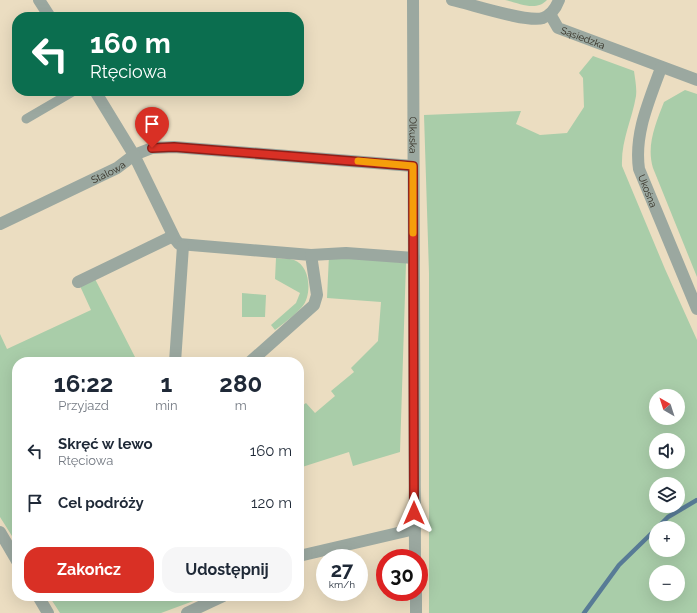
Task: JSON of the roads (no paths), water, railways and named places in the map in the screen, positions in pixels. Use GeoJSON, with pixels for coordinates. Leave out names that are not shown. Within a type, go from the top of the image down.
{"type":"FeatureCollection","features":[{"type":"Feature","properties":{"kind":"street"},"geometry":{"type":"LineString","coordinates":[[39,0],[47,12]]}},
{"type":"Feature","properties":{"kind":"street","name":"Olkuska"},"geometry":{"type":"LineString","coordinates":[[413,0],[415,549]]}},
{"type":"Feature","properties":{"kind":"street"},"geometry":{"type":"LineString","coordinates":[[452,0],[519,16],[539,18],[550,14],[559,0]]}},
{"type":"Feature","properties":{"kind":"street","name":"Sąsiedzka"},"geometry":{"type":"LineString","coordinates":[[550,14],[558,28],[661,68],[697,80]]}},
{"type":"Feature","properties":{"kind":"street","name":"Ukośna"},"geometry":{"type":"LineString","coordinates":[[661,68],[639,134],[636,151],[639,169],[697,309]]}},
{"type":"Feature","properties":{"kind":"street"},"geometry":{"type":"LineString","coordinates":[[98,96],[134,155],[152,148],[174,147],[413,166]]}},
{"type":"Feature","properties":{"kind":"street","name":"Stalowa"},"geometry":{"type":"LineString","coordinates":[[0,224],[117,168],[134,155],[176,242],[183,246]]}},
{"type":"Feature","properties":{"kind":"street"},"geometry":{"type":"LineString","coordinates":[[78,282],[173,236]]}},
{"type":"Feature","properties":{"kind":"street"},"geometry":{"type":"LineString","coordinates":[[175,357],[183,246],[311,255],[346,253],[414,258]]}},
{"type":"Feature","properties":{"kind":"street"},"geometry":{"type":"LineString","coordinates":[[256,357],[314,305],[317,295],[311,255]]}},
{"type":"Feature","properties":{"kind":"street"},"geometry":{"type":"LineString","coordinates":[[304,555],[414,529]]}},
{"type":"Feature","properties":{"kind":"street"},"geometry":{"type":"LineString","coordinates":[[0,532],[12,552]]}},
{"type":"Feature","properties":{"kind":"street"},"geometry":{"type":"LineString","coordinates":[[41,601],[48,613]]}},
{"type":"Feature","properties":{"kind":"street"},"geometry":{"type":"LineString","coordinates":[[187,613],[212,601]]}},
{"type":"Feature","properties":{"kind":"street"},"geometry":{"type":"LineString","coordinates":[[416,601],[416,613]]}},
{"type":"Feature","properties":{"kind":"lane"},"geometry":{"type":"LineString","coordinates":[[26,119],[65,96]]}},
{"type":"Feature","properties":{"kind":"waterway"},"geometry":{"type":"LineString","coordinates":[[664,521],[668,517],[697,500]]}},
{"type":"Feature","properties":{"kind":"waterway"},"geometry":{"type":"LineString","coordinates":[[584,613],[619,565],[649,536]]}}]}
